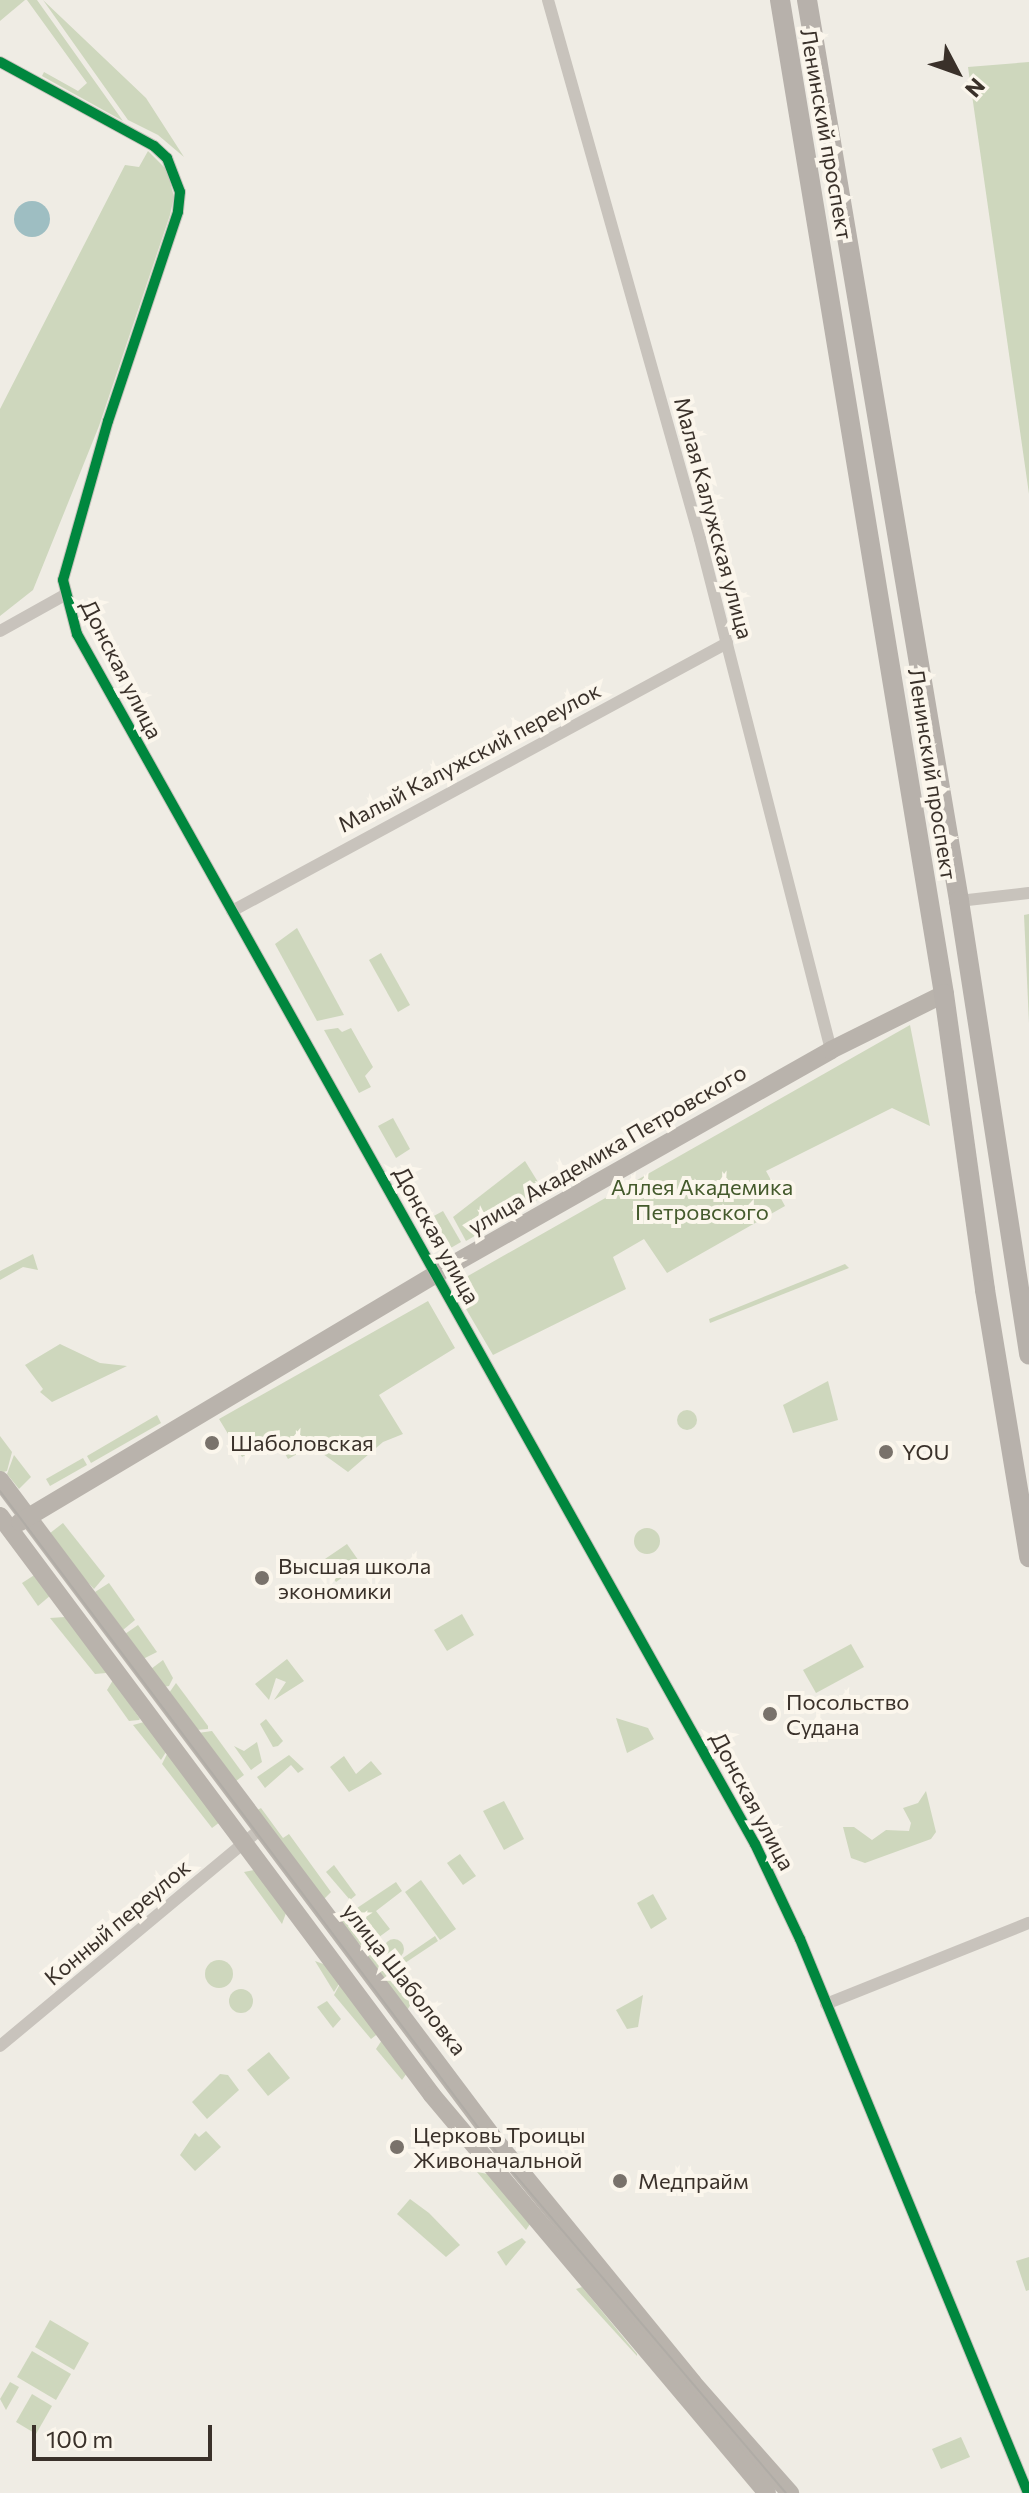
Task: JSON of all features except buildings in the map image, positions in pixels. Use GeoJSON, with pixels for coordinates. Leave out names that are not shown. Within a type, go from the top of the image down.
{"type":"FeatureCollection","features":[{"type":"Feature","properties":{"kind":"main road","name":"Ленинский проспект"},"geometry":{"type":"LineString","coordinates":[[780,0],[944,994],[985,1290],[1029,1557]]}},
{"type":"Feature","properties":{"kind":"main road","name":"Ленинский проспект"},"geometry":{"type":"LineString","coordinates":[[807,0],[959,901],[1029,1355]]}},
{"type":"Feature","properties":{"kind":"main road","name":"улица Академика Петровского"},"geometry":{"type":"LineString","coordinates":[[6,1522],[27,1518],[436,1274],[831,1050],[944,994]]}},
{"type":"Feature","properties":{"kind":"main road","name":"улица Шаболовка"},"geometry":{"type":"LineString","coordinates":[[0,1480],[495,2140],[693,2383],[790,2493]]}},
{"type":"Feature","properties":{"kind":"main road","name":"улица Шаболовка"},"geometry":{"type":"LineString","coordinates":[[6,1522],[432,2095],[767,2493]]}},
{"type":"Feature","properties":{"kind":"street","name":"Малая Калужская улица"},"geometry":{"type":"LineString","coordinates":[[548,0],[727,643],[831,1050]]}},
{"type":"Feature","properties":{"kind":"street","name":"Донская улица"},"geometry":{"type":"LineString","coordinates":[[0,62],[154,146],[174,170],[180,192],[174,225],[75,531],[63,596],[77,634],[755,1844],[826,2004],[1028,2493]]}},
{"type":"Feature","properties":{"kind":"street"},"geometry":{"type":"LineString","coordinates":[[0,631],[63,596]]}},
{"type":"Feature","properties":{"kind":"street","name":"Малый Калужский переулок"},"geometry":{"type":"LineString","coordinates":[[232,911],[727,643]]}},
{"type":"Feature","properties":{"kind":"street"},"geometry":{"type":"LineString","coordinates":[[959,901],[1029,893]]}},
{"type":"Feature","properties":{"kind":"street"},"geometry":{"type":"LineString","coordinates":[[227,1821],[232,1841],[227,1856]]}},
{"type":"Feature","properties":{"kind":"street","name":"Конный переулок"},"geometry":{"type":"LineString","coordinates":[[0,2046],[260,1829]]}},
{"type":"Feature","properties":{"kind":"street"},"geometry":{"type":"LineString","coordinates":[[826,2004],[1029,1923]]}},
{"type":"Feature","properties":{"kind":"green space"},"geometry":{"type":"Polygon","coordinates":[[[0,0],[25,0],[0,21],[0,0]]]}},
{"type":"Feature","properties":{"kind":"green space"},"geometry":{"type":"Polygon","coordinates":[[[27,0],[37,0],[123,121],[42,76],[44,72],[78,91],[87,83],[27,0]]]}},
{"type":"Feature","properties":{"kind":"green space"},"geometry":{"type":"Polygon","coordinates":[[[43,0],[146,98],[184,157],[158,135],[128,120],[43,0]]]}},
{"type":"Feature","properties":{"kind":"green space"},"geometry":{"type":"Polygon","coordinates":[[[1029,62],[1029,494],[968,67],[1029,62]]]}},
{"type":"Feature","properties":{"kind":"green space"},"geometry":{"type":"Polygon","coordinates":[[[148,151],[167,170],[174,197],[170,215],[99,426],[33,590],[0,616],[0,409],[125,165],[139,167],[148,151]]]}},
{"type":"Feature","properties":{"kind":"green space"},"geometry":{"type":"Polygon","coordinates":[[[1029,914],[1029,1023],[1024,915],[1029,914]]]}},
{"type":"Feature","properties":{"kind":"green space"},"geometry":{"type":"Polygon","coordinates":[[[297,928],[344,1015],[317,1021],[275,944],[297,928]]]}},
{"type":"Feature","properties":{"kind":"green space"},"geometry":{"type":"Polygon","coordinates":[[[381,953],[410,1005],[398,1012],[369,960],[381,953]]]}},
{"type":"Feature","properties":{"kind":"green space","name":"Аллея Академика Петровского"},"geometry":{"type":"Polygon","coordinates":[[[910,1025],[930,1126],[892,1108],[766,1171],[785,1206],[667,1273],[644,1239],[613,1257],[626,1289],[493,1355],[452,1285],[910,1025]]]}},
{"type":"Feature","properties":{"kind":"green space"},"geometry":{"type":"Polygon","coordinates":[[[338,1028],[342,1032],[351,1028],[373,1067],[365,1076],[371,1087],[359,1093],[324,1030],[338,1028]]]}},
{"type":"Feature","properties":{"kind":"green space"},"geometry":{"type":"Polygon","coordinates":[[[393,1118],[410,1149],[396,1158],[378,1126],[393,1118]]]}},
{"type":"Feature","properties":{"kind":"green space"},"geometry":{"type":"Polygon","coordinates":[[[525,1161],[546,1195],[466,1241],[453,1217],[525,1161]]]}},
{"type":"Feature","properties":{"kind":"green space"},"geometry":{"type":"Polygon","coordinates":[[[443,1211],[461,1242],[449,1249],[432,1217],[443,1211]]]}},
{"type":"Feature","properties":{"kind":"green space"},"geometry":{"type":"Polygon","coordinates":[[[33,1254],[38,1270],[23,1267],[0,1280],[0,1271],[33,1254]]]}},
{"type":"Feature","properties":{"kind":"green space"},"geometry":{"type":"Polygon","coordinates":[[[845,1264],[849,1268],[710,1323],[709,1319],[845,1264]]]}},
{"type":"Feature","properties":{"kind":"green space"},"geometry":{"type":"Polygon","coordinates":[[[428,1301],[455,1348],[379,1395],[403,1434],[383,1442],[348,1472],[312,1446],[288,1459],[276,1438],[242,1457],[219,1419],[428,1301]]]}},
{"type":"Feature","properties":{"kind":"green space"},"geometry":{"type":"Polygon","coordinates":[[[60,1344],[100,1363],[127,1366],[52,1402],[40,1392],[43,1389],[25,1365],[60,1344]]]}},
{"type":"Feature","properties":{"kind":"green space"},"geometry":{"type":"Polygon","coordinates":[[[828,1381],[838,1420],[793,1433],[783,1405],[828,1381]]]}},
{"type":"Feature","properties":{"kind":"green space"},"geometry":{"type":"Polygon","coordinates":[[[687,1410],[694,1413],[697,1420],[694,1427],[687,1430],[680,1427],[677,1420],[680,1413],[687,1410]]]}},
{"type":"Feature","properties":{"kind":"green space"},"geometry":{"type":"Polygon","coordinates":[[[157,1415],[161,1423],[91,1463],[87,1456],[157,1415]]]}},
{"type":"Feature","properties":{"kind":"green space"},"geometry":{"type":"Polygon","coordinates":[[[0,1436],[12,1452],[7,1471],[0,1473],[0,1436]]]}},
{"type":"Feature","properties":{"kind":"green space"},"geometry":{"type":"Polygon","coordinates":[[[14,1455],[31,1477],[19,1489],[7,1474],[14,1455]]]}},
{"type":"Feature","properties":{"kind":"green space"},"geometry":{"type":"Polygon","coordinates":[[[83,1458],[87,1465],[50,1486],[46,1479],[83,1458]]]}},
{"type":"Feature","properties":{"kind":"green space"},"geometry":{"type":"Polygon","coordinates":[[[63,1523],[105,1576],[94,1589],[45,1537],[63,1523]]]}},
{"type":"Feature","properties":{"kind":"green space"},"geometry":{"type":"Polygon","coordinates":[[[647,1528],[656,1532],[660,1541],[656,1550],[647,1554],[638,1550],[634,1541],[638,1532],[647,1528]]]}},
{"type":"Feature","properties":{"kind":"green space"},"geometry":{"type":"Polygon","coordinates":[[[347,1544],[361,1564],[336,1582],[322,1561],[347,1544]]]}},
{"type":"Feature","properties":{"kind":"green space"},"geometry":{"type":"Polygon","coordinates":[[[36,1574],[51,1595],[38,1606],[22,1583],[36,1574]]]}},
{"type":"Feature","properties":{"kind":"green space"},"geometry":{"type":"Polygon","coordinates":[[[109,1583],[135,1620],[123,1630],[95,1592],[109,1583]]]}},
{"type":"Feature","properties":{"kind":"green space"},"geometry":{"type":"Polygon","coordinates":[[[462,1614],[474,1635],[447,1651],[434,1630],[462,1614]]]}},
{"type":"Feature","properties":{"kind":"green space"},"geometry":{"type":"Polygon","coordinates":[[[65,1617],[106,1673],[95,1674],[50,1618],[65,1617]]]}},
{"type":"Feature","properties":{"kind":"green space"},"geometry":{"type":"Polygon","coordinates":[[[138,1625],[157,1652],[141,1660],[125,1634],[138,1625]]]}},
{"type":"Feature","properties":{"kind":"green space"},"geometry":{"type":"Polygon","coordinates":[[[851,1644],[864,1667],[816,1693],[803,1670],[851,1644]]]}},
{"type":"Feature","properties":{"kind":"green space"},"geometry":{"type":"Polygon","coordinates":[[[287,1659],[304,1681],[274,1700],[286,1682],[276,1678],[269,1700],[255,1684],[287,1659]]]}},
{"type":"Feature","properties":{"kind":"green space"},"geometry":{"type":"Polygon","coordinates":[[[163,1660],[173,1678],[169,1686],[158,1688],[151,1669],[163,1660]]]}},
{"type":"Feature","properties":{"kind":"green space"},"geometry":{"type":"Polygon","coordinates":[[[113,1680],[139,1720],[129,1721],[107,1690],[113,1680]]]}},
{"type":"Feature","properties":{"kind":"green space"},"geometry":{"type":"Polygon","coordinates":[[[176,1683],[208,1729],[196,1730],[169,1693],[176,1683]]]}},
{"type":"Feature","properties":{"kind":"green space"},"geometry":{"type":"Polygon","coordinates":[[[616,1718],[648,1728],[654,1739],[627,1753],[616,1718]]]}},
{"type":"Feature","properties":{"kind":"green space"},"geometry":{"type":"Polygon","coordinates":[[[266,1719],[283,1741],[278,1746],[273,1747],[260,1724],[266,1719]]]}},
{"type":"Feature","properties":{"kind":"green space"},"geometry":{"type":"Polygon","coordinates":[[[144,1722],[166,1752],[161,1760],[133,1725],[144,1722]]]}},
{"type":"Feature","properties":{"kind":"green space"},"geometry":{"type":"Polygon","coordinates":[[[212,1731],[244,1775],[236,1781],[198,1733],[212,1731]]]}},
{"type":"Feature","properties":{"kind":"green space"},"geometry":{"type":"Polygon","coordinates":[[[257,1742],[262,1762],[251,1770],[234,1746],[244,1751],[257,1742]]]}},
{"type":"Feature","properties":{"kind":"green space"},"geometry":{"type":"Polygon","coordinates":[[[168,1752],[220,1822],[212,1828],[162,1764],[168,1752]]]}},
{"type":"Feature","properties":{"kind":"green space"},"geometry":{"type":"Polygon","coordinates":[[[289,1755],[304,1769],[298,1773],[291,1765],[265,1788],[257,1777],[289,1755]]]}},
{"type":"Feature","properties":{"kind":"green space"},"geometry":{"type":"Polygon","coordinates":[[[344,1756],[356,1774],[371,1761],[382,1774],[349,1792],[330,1767],[344,1756]]]}},
{"type":"Feature","properties":{"kind":"green space"},"geometry":{"type":"Polygon","coordinates":[[[926,1791],[936,1832],[931,1839],[865,1863],[851,1858],[843,1827],[854,1827],[872,1840],[886,1830],[909,1831],[911,1823],[903,1808],[918,1803],[926,1791]]]}},
{"type":"Feature","properties":{"kind":"green space"},"geometry":{"type":"Polygon","coordinates":[[[504,1801],[524,1839],[504,1850],[483,1811],[504,1801]]]}},
{"type":"Feature","properties":{"kind":"green space"},"geometry":{"type":"Polygon","coordinates":[[[261,1808],[283,1838],[289,1834],[331,1892],[320,1903],[254,1812],[261,1808]]]}},
{"type":"Feature","properties":{"kind":"green space"},"geometry":{"type":"Polygon","coordinates":[[[460,1854],[476,1876],[463,1885],[447,1863],[460,1854]]]}},
{"type":"Feature","properties":{"kind":"green space"},"geometry":{"type":"Polygon","coordinates":[[[334,1865],[356,1895],[350,1900],[326,1872],[334,1865]]]}},
{"type":"Feature","properties":{"kind":"green space"},"geometry":{"type":"Polygon","coordinates":[[[254,1870],[286,1913],[282,1924],[244,1872],[254,1870]]]}},
{"type":"Feature","properties":{"kind":"green space"},"geometry":{"type":"Polygon","coordinates":[[[421,1880],[456,1929],[440,1940],[405,1892],[421,1880]]]}},
{"type":"Feature","properties":{"kind":"green space"},"geometry":{"type":"Polygon","coordinates":[[[396,1882],[402,1891],[376,1911],[390,1929],[375,1940],[354,1910],[396,1882]]]}},
{"type":"Feature","properties":{"kind":"green space"},"geometry":{"type":"Polygon","coordinates":[[[653,1894],[667,1919],[651,1929],[637,1903],[653,1894]]]}},
{"type":"Feature","properties":{"kind":"green space"},"geometry":{"type":"Polygon","coordinates":[[[347,1914],[368,1944],[364,1949],[339,1922],[347,1914]]]}},
{"type":"Feature","properties":{"kind":"green space"},"geometry":{"type":"Polygon","coordinates":[[[435,1936],[438,1941],[396,1969],[394,1964],[435,1936]]]}},
{"type":"Feature","properties":{"kind":"green space"},"geometry":{"type":"Polygon","coordinates":[[[394,1939],[401,1942],[404,1949],[401,1956],[394,1959],[387,1956],[384,1949],[387,1942],[394,1939]]]}},
{"type":"Feature","properties":{"kind":"green space"},"geometry":{"type":"Polygon","coordinates":[[[372,1949],[411,2004],[406,2012],[365,1953],[372,1949]]]}},
{"type":"Feature","properties":{"kind":"green space"},"geometry":{"type":"Polygon","coordinates":[[[219,1960],[229,1964],[233,1974],[229,1984],[219,1988],[209,1984],[205,1974],[209,1964],[219,1960]]]}},
{"type":"Feature","properties":{"kind":"green space"},"geometry":{"type":"Polygon","coordinates":[[[315,1961],[326,1965],[339,1984],[334,1992],[315,1961]]]}},
{"type":"Feature","properties":{"kind":"green space"},"geometry":{"type":"Polygon","coordinates":[[[341,1982],[380,2032],[371,2039],[334,1995],[341,1982]]]}},
{"type":"Feature","properties":{"kind":"green space"},"geometry":{"type":"Polygon","coordinates":[[[241,1989],[249,1993],[253,2001],[249,2009],[241,2013],[233,2009],[229,2001],[233,1993],[241,1989]]]}},
{"type":"Feature","properties":{"kind":"green space"},"geometry":{"type":"Polygon","coordinates":[[[643,1995],[638,2027],[627,2029],[616,2010],[643,1995]]]}},
{"type":"Feature","properties":{"kind":"green space"},"geometry":{"type":"Polygon","coordinates":[[[327,2001],[341,2019],[333,2028],[317,2007],[327,2001]]]}},
{"type":"Feature","properties":{"kind":"green space"},"geometry":{"type":"Polygon","coordinates":[[[384,2037],[407,2073],[402,2080],[376,2049],[384,2037]]]}},
{"type":"Feature","properties":{"kind":"green space"},"geometry":{"type":"Polygon","coordinates":[[[269,2052],[290,2078],[268,2096],[247,2070],[269,2052]]]}},
{"type":"Feature","properties":{"kind":"green space"},"geometry":{"type":"Polygon","coordinates":[[[220,2074],[228,2075],[239,2090],[207,2119],[192,2102],[220,2074]]]}},
{"type":"Feature","properties":{"kind":"green space"},"geometry":{"type":"Polygon","coordinates":[[[206,2131],[221,2147],[195,2171],[180,2155],[195,2133],[199,2137],[206,2131]]]}},
{"type":"Feature","properties":{"kind":"green space"},"geometry":{"type":"Polygon","coordinates":[[[477,2172],[488,2174],[530,2224],[526,2230],[477,2172]]]}},
{"type":"Feature","properties":{"kind":"green space"},"geometry":{"type":"Polygon","coordinates":[[[410,2199],[429,2213],[460,2245],[446,2257],[397,2214],[410,2199]]]}},
{"type":"Feature","properties":{"kind":"green space"},"geometry":{"type":"Polygon","coordinates":[[[522,2238],[526,2242],[506,2266],[497,2252],[522,2238]]]}},
{"type":"Feature","properties":{"kind":"green space"},"geometry":{"type":"Polygon","coordinates":[[[1029,2257],[1029,2290],[1026,2291],[1016,2261],[1029,2257]]]}},
{"type":"Feature","properties":{"kind":"green space"},"geometry":{"type":"Polygon","coordinates":[[[582,2287],[637,2354],[637,2356],[576,2289],[582,2287]]]}},
{"type":"Feature","properties":{"kind":"green space"},"geometry":{"type":"Polygon","coordinates":[[[50,2320],[89,2343],[74,2370],[35,2347],[50,2320]]]}},
{"type":"Feature","properties":{"kind":"green space"},"geometry":{"type":"Polygon","coordinates":[[[32,2351],[71,2374],[56,2400],[17,2377],[32,2351]]]}},
{"type":"Feature","properties":{"kind":"green space"},"geometry":{"type":"Polygon","coordinates":[[[10,2382],[19,2387],[6,2410],[0,2399],[10,2382]]]}},
{"type":"Feature","properties":{"kind":"green space"},"geometry":{"type":"Polygon","coordinates":[[[32,2394],[52,2406],[36,2434],[16,2422],[32,2394]]]}},
{"type":"Feature","properties":{"kind":"green space"},"geometry":{"type":"Polygon","coordinates":[[[961,2437],[970,2457],[941,2469],[932,2449],[961,2437]]]}},
{"type":"Feature","properties":{"kind":"water"},"geometry":{"type":"Polygon","coordinates":[[[32,201],[45,206],[50,219],[45,232],[32,237],[19,232],[14,219],[19,206],[32,201]]]}},
{"type":"Feature","properties":{"kind":"tram line"},"geometry":{"type":"LineString","coordinates":[[0,1491],[505,2163],[786,2493]]}},
{"type":"Feature","properties":{"kind":"cycle path"},"geometry":{"type":"LineString","coordinates":[[0,62],[154,146],[167,158],[180,192],[178,212],[108,421],[63,580],[77,634],[755,1844],[800,1939],[1028,2493]]}},
{"type":"Feature","properties":{"kind":"place","name":"Шаболовская"},"geometry":{"type":"Point","coordinates":[212,1443]}},
{"type":"Feature","properties":{"kind":"place","name":"YOU"},"geometry":{"type":"Point","coordinates":[886,1452]}},
{"type":"Feature","properties":{"kind":"place","name":"Высшая школа экономики"},"geometry":{"type":"Point","coordinates":[262,1578]}},
{"type":"Feature","properties":{"kind":"place","name":"Посольство Судана"},"geometry":{"type":"Point","coordinates":[770,1714]}},
{"type":"Feature","properties":{"kind":"place","name":"Церковь Троицы Живоначальной"},"geometry":{"type":"Point","coordinates":[397,2147]}},
{"type":"Feature","properties":{"kind":"place","name":"Медпрайм"},"geometry":{"type":"Point","coordinates":[620,2181]}}]}
